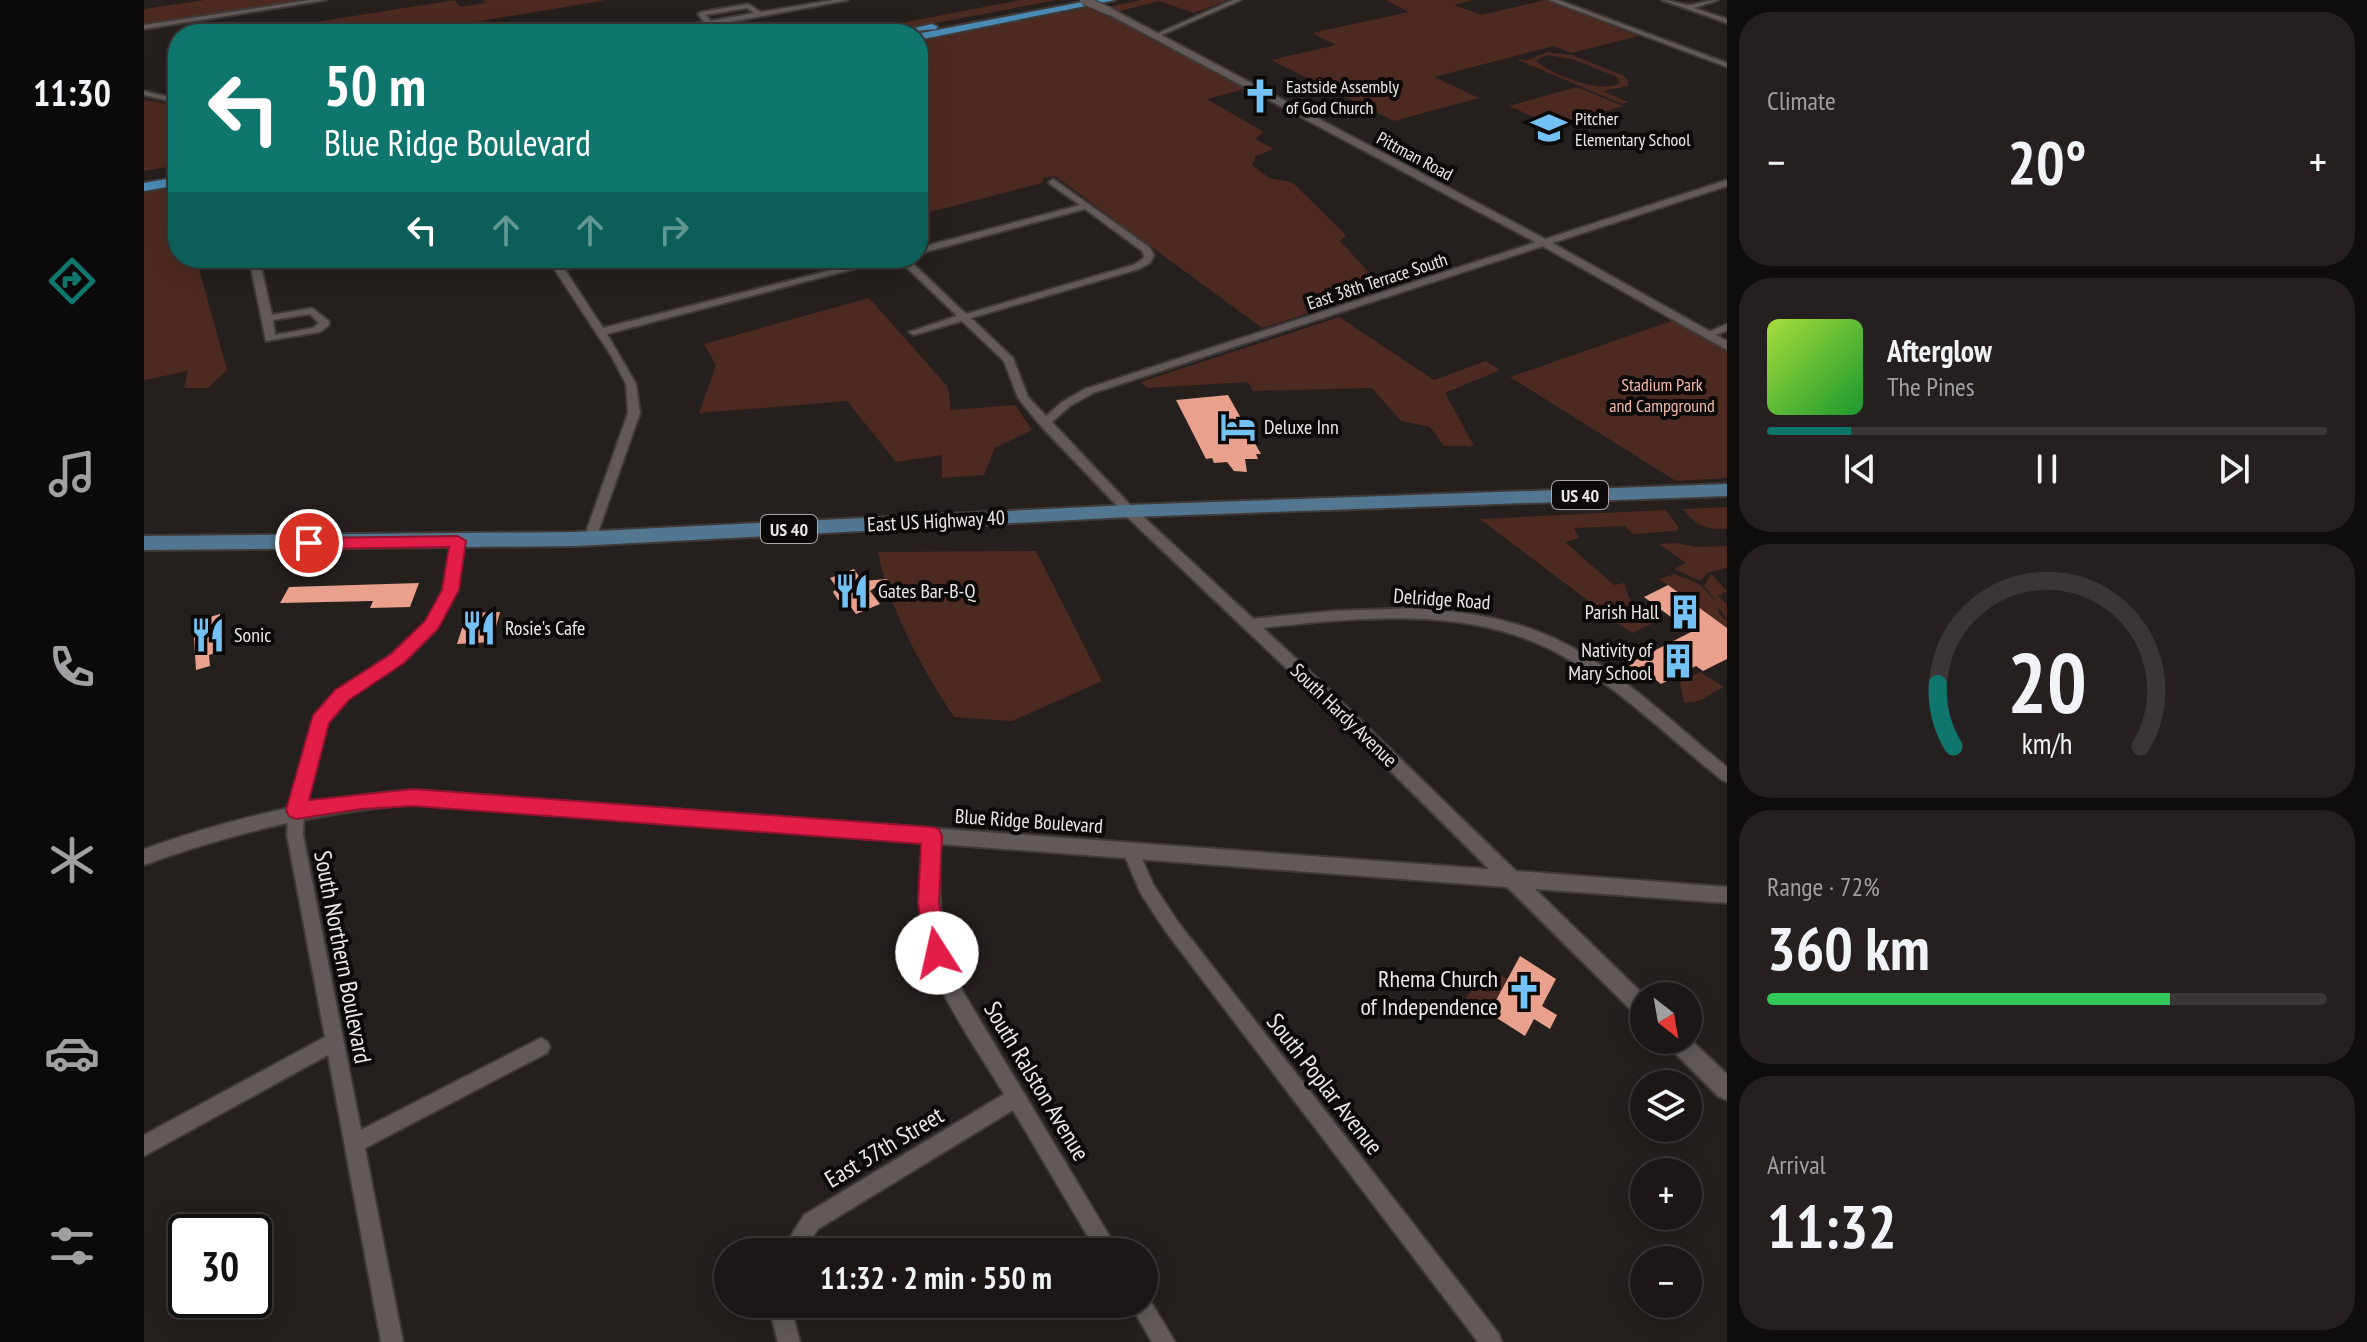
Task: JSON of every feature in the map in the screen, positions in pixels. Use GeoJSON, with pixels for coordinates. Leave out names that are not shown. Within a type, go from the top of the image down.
{"type":"FeatureCollection","features":[{"type":"Feature","properties":{"kind":"highway"},"geometry":{"type":"LineString","coordinates":[[928,27],[1071,0]]}},
{"type":"Feature","properties":{"kind":"highway"},"geometry":{"type":"LineString","coordinates":[[928,35],[1109,6]]}},
{"type":"Feature","properties":{"kind":"highway"},"geometry":{"type":"LineString","coordinates":[[144,177],[168,173]]}},
{"type":"Feature","properties":{"kind":"highway"},"geometry":{"type":"LineString","coordinates":[[144,187],[168,183]]}},
{"type":"Feature","properties":{"kind":"main road","name":"East US Highway 40"},"geometry":{"type":"LineString","coordinates":[[144,543],[590,538],[1129,511],[1727,490]]}},
{"type":"Feature","properties":{"kind":"street"},"geometry":{"type":"LineString","coordinates":[[144,27],[323,0]]}},
{"type":"Feature","properties":{"kind":"street"},"geometry":{"type":"LineString","coordinates":[[761,15],[748,6],[701,14],[710,24],[761,15],[845,0]]}},
{"type":"Feature","properties":{"kind":"street","name":"Pittman Road"},"geometry":{"type":"LineString","coordinates":[[1084,0],[1109,6],[1155,36],[1543,242],[1727,346]]}},
{"type":"Feature","properties":{"kind":"street"},"geometry":{"type":"LineString","coordinates":[[1155,36],[1238,0]]}},
{"type":"Feature","properties":{"kind":"street"},"geometry":{"type":"LineString","coordinates":[[1552,0],[1727,65]]}},
{"type":"Feature","properties":{"kind":"street"},"geometry":{"type":"LineString","coordinates":[[1665,0],[1727,21]]}},
{"type":"Feature","properties":{"kind":"street"},"geometry":{"type":"LineString","coordinates":[[1687,7],[1715,0]]}},
{"type":"Feature","properties":{"kind":"street"},"geometry":{"type":"LineString","coordinates":[[144,93],[168,99]]}},
{"type":"Feature","properties":{"kind":"street"},"geometry":{"type":"LineString","coordinates":[[914,332],[1136,267],[1148,258],[1146,249],[1053,182]]}},
{"type":"Feature","properties":{"kind":"street","name":"East 38th Terrace South"},"geometry":{"type":"LineString","coordinates":[[1044,423],[1066,404],[1089,391],[1727,183]]}},
{"type":"Feature","properties":{"kind":"street"},"geometry":{"type":"LineString","coordinates":[[928,248],[1087,206]]}},
{"type":"Feature","properties":{"kind":"street"},"geometry":{"type":"LineString","coordinates":[[255,268],[259,292],[269,318],[270,339],[316,330],[325,323],[312,311],[269,318]]}},
{"type":"Feature","properties":{"kind":"street"},"geometry":{"type":"LineString","coordinates":[[563,268],[559,269],[631,384],[634,413],[590,538]]}},
{"type":"Feature","properties":{"kind":"street"},"geometry":{"type":"LineString","coordinates":[[601,332],[851,268]]}},
{"type":"Feature","properties":{"kind":"street","name":"South Hardy Avenue"},"geometry":{"type":"LineString","coordinates":[[912,268],[1009,360],[1023,398],[1129,511],[1250,624],[1630,995]]}},
{"type":"Feature","properties":{"kind":"street"},"geometry":{"type":"LineString","coordinates":[[1706,335],[1727,327]]}},
{"type":"Feature","properties":{"kind":"street","name":"South Northern Boulevard"},"geometry":{"type":"LineString","coordinates":[[392,1342],[295,835],[296,810],[320,720],[342,695],[397,658],[432,625],[450,590],[458,541]]}},
{"type":"Feature","properties":{"kind":"street","name":"Delridge Road"},"geometry":{"type":"LineString","coordinates":[[1250,624],[1390,614],[1466,617],[1506,625],[1578,658],[1727,776]]}},
{"type":"Feature","properties":{"kind":"street","name":"Blue Ridge Boulevard"},"geometry":{"type":"LineString","coordinates":[[144,857],[214,831],[296,810],[413,797],[1727,895]]}},
{"type":"Feature","properties":{"kind":"street","name":"South Ralston Avenue"},"geometry":{"type":"LineString","coordinates":[[932,836],[929,903],[937,953],[948,984],[1101,1238]]}},
{"type":"Feature","properties":{"kind":"street","name":"South Poplar Avenue"},"geometry":{"type":"LineString","coordinates":[[1130,850],[1147,889],[1172,927],[1491,1342]]}},
{"type":"Feature","properties":{"kind":"street"},"geometry":{"type":"LineString","coordinates":[[144,1146],[336,1041]]}},
{"type":"Feature","properties":{"kind":"street"},"geometry":{"type":"LineString","coordinates":[[355,1143],[541,1047]]}},
{"type":"Feature","properties":{"kind":"street"},"geometry":{"type":"LineString","coordinates":[[1691,1054],[1727,1089]]}},
{"type":"Feature","properties":{"kind":"street","name":"East 37th Street"},"geometry":{"type":"LineString","coordinates":[[800,1238],[811,1222],[1016,1097]]}},
{"type":"Feature","properties":{"kind":"street"},"geometry":{"type":"LineString","coordinates":[[783,1318],[789,1342]]}},
{"type":"Feature","properties":{"kind":"street"},"geometry":{"type":"LineString","coordinates":[[1149,1318],[1164,1342]]}},
{"type":"Feature","properties":{"kind":"green space"},"geometry":{"type":"Polygon","coordinates":[[[205,0],[307,0],[144,25],[144,9],[205,0]]]}},
{"type":"Feature","properties":{"kind":"green space"},"geometry":{"type":"Polygon","coordinates":[[[455,0],[460,7],[485,3],[484,0],[606,0],[463,24],[304,24],[455,0]]]}},
{"type":"Feature","properties":{"kind":"green space"},"geometry":{"type":"Polygon","coordinates":[[[1020,0],[1057,0],[928,25],[896,24],[1020,0]]]}},
{"type":"Feature","properties":{"kind":"green space"},"geometry":{"type":"Polygon","coordinates":[[[1141,0],[1228,0],[1194,13],[1159,1],[1116,12],[1107,7],[1141,0]]]}},
{"type":"Feature","properties":{"kind":"green space"},"geometry":{"type":"Polygon","coordinates":[[[1385,0],[1473,0],[1454,5],[1482,15],[1545,0],[1639,36],[1571,53],[1554,46],[1434,77],[1479,98],[1394,121],[1271,60],[1336,45],[1312,33],[1409,12],[1385,0]]]}},
{"type":"Feature","properties":{"kind":"green space"},"geometry":{"type":"Polygon","coordinates":[[[1091,7],[1245,89],[1207,99],[1264,132],[1255,139],[1274,149],[1256,156],[1252,165],[1269,178],[1292,182],[1346,235],[1340,241],[1384,289],[1262,328],[1055,176],[1044,178],[1042,183],[928,212],[928,39],[1091,7]]]}},
{"type":"Feature","properties":{"kind":"green space"},"geometry":{"type":"Polygon","coordinates":[[[1547,52],[1572,55],[1622,75],[1628,80],[1628,86],[1603,91],[1628,102],[1622,104],[1516,59],[1528,60],[1547,52]],[[1547,55],[1536,61],[1564,77],[1589,85],[1612,86],[1620,83],[1617,77],[1572,59],[1547,55]]]}},
{"type":"Feature","properties":{"kind":"green space"},"geometry":{"type":"Polygon","coordinates":[[[1577,87],[1623,106],[1554,126],[1509,106],[1577,87]]]}},
{"type":"Feature","properties":{"kind":"green space"},"geometry":{"type":"Polygon","coordinates":[[[144,100],[168,104],[168,167],[144,171],[144,100]]]}},
{"type":"Feature","properties":{"kind":"green space"},"geometry":{"type":"Polygon","coordinates":[[[168,188],[168,268],[199,268],[227,370],[208,388],[184,388],[188,371],[144,380],[144,192],[168,188]]]}},
{"type":"Feature","properties":{"kind":"green space"},"geometry":{"type":"Polygon","coordinates":[[[869,298],[948,387],[951,410],[1015,405],[1032,430],[995,448],[984,475],[942,478],[942,455],[896,462],[847,401],[699,413],[716,365],[704,344],[869,298]]]}},
{"type":"Feature","properties":{"kind":"green space"},"geometry":{"type":"Polygon","coordinates":[[[1339,317],[1434,380],[1486,361],[1500,370],[1445,393],[1474,446],[1444,446],[1430,427],[1401,421],[1372,388],[1253,391],[1248,382],[1147,388],[1141,382],[1339,317]]]}},
{"type":"Feature","properties":{"kind":"green space","name":"Stadium Park and Campground"},"geometry":{"type":"Polygon","coordinates":[[[1677,319],[1727,348],[1727,478],[1676,481],[1510,377],[1677,319]]]}},
{"type":"Feature","properties":{"kind":"green space"},"geometry":{"type":"Polygon","coordinates":[[[1727,507],[1727,529],[1702,526],[1683,509],[1727,507]]]}},
{"type":"Feature","properties":{"kind":"green space"},"geometry":{"type":"Polygon","coordinates":[[[1666,510],[1679,528],[1676,531],[1633,534],[1625,526],[1574,528],[1579,538],[1565,542],[1614,585],[1624,583],[1629,598],[1657,621],[1633,633],[1589,606],[1591,603],[1480,519],[1666,510]]]}},
{"type":"Feature","properties":{"kind":"green space"},"geometry":{"type":"Polygon","coordinates":[[[1659,544],[1696,547],[1727,546],[1727,568],[1707,573],[1701,581],[1674,569],[1686,563],[1659,544]]]}},
{"type":"Feature","properties":{"kind":"green space"},"geometry":{"type":"Polygon","coordinates":[[[1036,551],[1102,681],[1012,721],[954,717],[908,638],[890,595],[878,552],[1036,551]]]}},
{"type":"Feature","properties":{"kind":"green space"},"geometry":{"type":"Polygon","coordinates":[[[1675,574],[1699,584],[1719,604],[1704,586],[1711,574],[1727,591],[1718,596],[1727,604],[1727,619],[1718,607],[1719,614],[1727,621],[1727,628],[1659,579],[1675,574]]]}},
{"type":"Feature","properties":{"kind":"green space"},"geometry":{"type":"Polygon","coordinates":[[[1700,672],[1724,687],[1699,701],[1684,703],[1680,683],[1700,672]]]}},
{"type":"Feature","properties":{"kind":"green space"},"geometry":{"type":"Polygon","coordinates":[[[1487,967],[1507,979],[1489,1013],[1466,998],[1487,967]]]}},
{"type":"Feature","properties":{"kind":"building","name":"Deluxe Inn"},"geometry":{"type":"Polygon","coordinates":[[[1228,395],[1261,454],[1256,454],[1258,459],[1245,459],[1247,472],[1234,471],[1227,462],[1214,463],[1212,458],[1206,459],[1176,400],[1228,395]]]}},
{"type":"Feature","properties":{"kind":"building","name":"Gates Bar-B-Q"},"geometry":{"type":"Polygon","coordinates":[[[854,569],[862,581],[888,579],[870,591],[880,604],[856,614],[845,599],[838,600],[833,592],[837,588],[830,578],[854,569]]]}},
{"type":"Feature","properties":{"kind":"building"},"geometry":{"type":"Polygon","coordinates":[[[419,583],[410,607],[370,608],[373,601],[280,603],[289,587],[419,583]]]}},
{"type":"Feature","properties":{"kind":"building"},"geometry":{"type":"Polygon","coordinates":[[[1668,585],[1727,628],[1727,659],[1703,671],[1696,666],[1661,684],[1656,680],[1651,682],[1628,664],[1691,632],[1644,597],[1668,585]]]}},
{"type":"Feature","properties":{"kind":"building","name":"Rosie's Cafe"},"geometry":{"type":"Polygon","coordinates":[[[500,612],[492,642],[457,644],[467,613],[500,612]]]}},
{"type":"Feature","properties":{"kind":"building","name":"Sonic"},"geometry":{"type":"Polygon","coordinates":[[[220,614],[223,651],[209,655],[210,666],[196,670],[193,622],[220,614]]]}},
{"type":"Feature","properties":{"kind":"building","name":"Rhema Church of Independence"},"geometry":{"type":"Polygon","coordinates":[[[1520,956],[1556,979],[1542,1006],[1557,1015],[1550,1029],[1534,1019],[1525,1036],[1489,1013],[1520,956]]]}},
{"type":"Feature","properties":{"kind":"place","name":"Eastside Assembly of God Church"},"geometry":{"type":"Point","coordinates":[1260,96]}},
{"type":"Feature","properties":{"kind":"place","name":"Pitcher Elementary School"},"geometry":{"type":"Point","coordinates":[1549,128]}},
{"type":"Feature","properties":{"kind":"place","name":"Deluxe Inn"},"geometry":{"type":"Point","coordinates":[1238,427]}},
{"type":"Feature","properties":{"kind":"place","name":"Gates Bar-B-Q"},"geometry":{"type":"Point","coordinates":[852,591]}},
{"type":"Feature","properties":{"kind":"place","name":"Parish Hall"},"geometry":{"type":"Point","coordinates":[1685,612]}},
{"type":"Feature","properties":{"kind":"place","name":"Rosie's Cafe"},"geometry":{"type":"Point","coordinates":[479,628]}},
{"type":"Feature","properties":{"kind":"place","name":"Sonic"},"geometry":{"type":"Point","coordinates":[208,635]}},
{"type":"Feature","properties":{"kind":"place","name":"Nativity of Mary School"},"geometry":{"type":"Point","coordinates":[1678,661]}},
{"type":"Feature","properties":{"kind":"place","name":"Rhema Church of Independence"},"geometry":{"type":"Point","coordinates":[1524,992]}},
{"type":"Feature","properties":{"kind":"route"},"geometry":{"type":"LineString","coordinates":[[309,543],[458,541],[450,590],[432,625],[397,658],[342,695],[320,720],[313,735],[296,810],[413,797],[932,836],[929,903],[937,953]]}}]}
